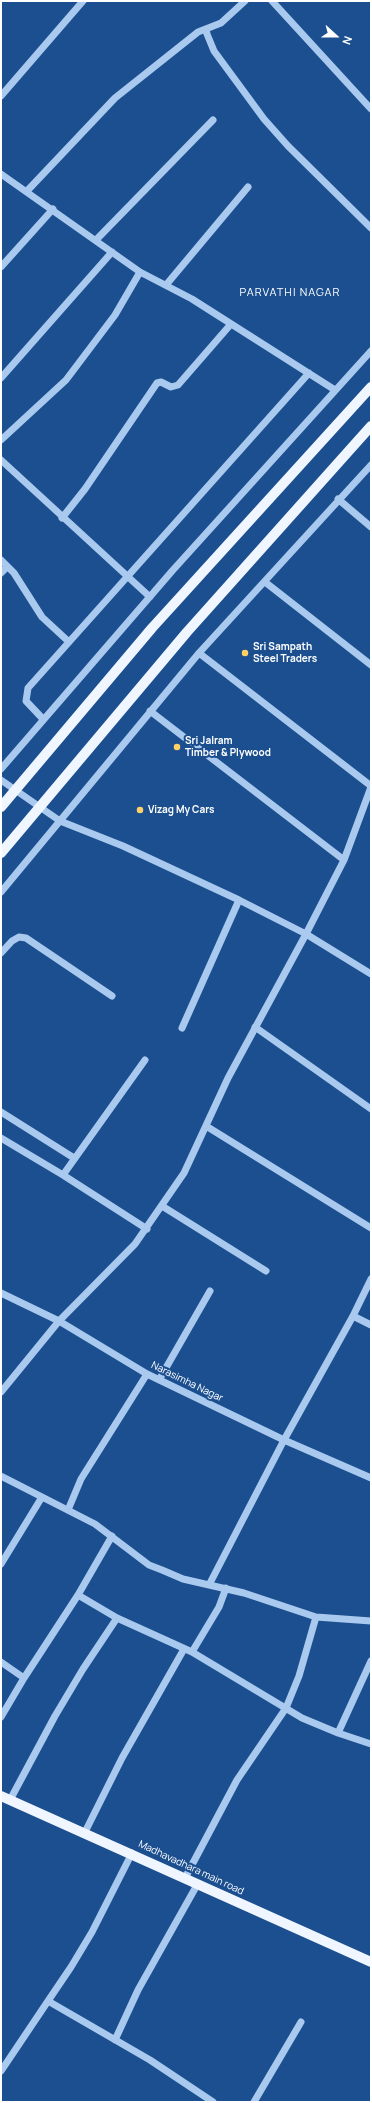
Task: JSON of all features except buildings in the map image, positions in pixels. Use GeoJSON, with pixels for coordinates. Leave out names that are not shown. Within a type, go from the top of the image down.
{"type":"FeatureCollection","features":[{"type":"Feature","properties":{"kind":"main road"},"geometry":{"type":"LineString","coordinates":[[1,807],[152,628],[371,387]]}},
{"type":"Feature","properties":{"kind":"main road"},"geometry":{"type":"LineString","coordinates":[[1,853],[38,807],[183,636],[371,426]]}},
{"type":"Feature","properties":{"kind":"main road","name":"Madhavadhara main road"},"geometry":{"type":"LineString","coordinates":[[5,1798],[132,1853],[197,1885],[371,1962]]}},
{"type":"Feature","properties":{"kind":"street"},"geometry":{"type":"LineString","coordinates":[[1,96],[83,1]]}},
{"type":"Feature","properties":{"kind":"street"},"geometry":{"type":"LineString","coordinates":[[27,191],[115,98],[198,32],[221,24],[245,1]]}},
{"type":"Feature","properties":{"kind":"street"},"geometry":{"type":"LineString","coordinates":[[272,1],[371,109]]}},
{"type":"Feature","properties":{"kind":"street"},"geometry":{"type":"LineString","coordinates":[[206,29],[214,51],[264,119],[288,146],[371,228]]}},
{"type":"Feature","properties":{"kind":"street"},"geometry":{"type":"LineString","coordinates":[[96,240],[213,120]]}},
{"type":"Feature","properties":{"kind":"street"},"geometry":{"type":"LineString","coordinates":[[1,174],[53,209],[140,272],[192,299],[335,390]]}},
{"type":"Feature","properties":{"kind":"street"},"geometry":{"type":"LineString","coordinates":[[166,286],[248,187]]}},
{"type":"Feature","properties":{"kind":"street"},"geometry":{"type":"LineString","coordinates":[[1,267],[53,209]]}},
{"type":"Feature","properties":{"kind":"street"},"geometry":{"type":"LineString","coordinates":[[1,378],[112,252]]}},
{"type":"Feature","properties":{"kind":"street"},"geometry":{"type":"LineString","coordinates":[[1,440],[66,380],[115,315],[140,272]]}},
{"type":"Feature","properties":{"kind":"street"},"geometry":{"type":"LineString","coordinates":[[62,518],[85,489],[157,383],[161,382],[171,387],[178,385],[232,324]]}},
{"type":"Feature","properties":{"kind":"street"},"geometry":{"type":"LineString","coordinates":[[1,770],[43,719],[150,597],[371,351]]}},
{"type":"Feature","properties":{"kind":"street"},"geometry":{"type":"LineString","coordinates":[[43,719],[26,701],[28,688],[309,373]]}},
{"type":"Feature","properties":{"kind":"street"},"geometry":{"type":"LineString","coordinates":[[1,460],[62,518],[150,597]]}},
{"type":"Feature","properties":{"kind":"street"},"geometry":{"type":"LineString","coordinates":[[1,892],[199,653],[265,582],[338,499],[371,465]]}},
{"type":"Feature","properties":{"kind":"street"},"geometry":{"type":"LineString","coordinates":[[338,499],[371,527]]}},
{"type":"Feature","properties":{"kind":"street"},"geometry":{"type":"LineString","coordinates":[[1,560],[14,573],[42,617],[69,642]]}},
{"type":"Feature","properties":{"kind":"street"},"geometry":{"type":"LineString","coordinates":[[1,573],[7,567]]}},
{"type":"Feature","properties":{"kind":"street"},"geometry":{"type":"LineString","coordinates":[[265,582],[371,665]]}},
{"type":"Feature","properties":{"kind":"street"},"geometry":{"type":"LineString","coordinates":[[1,1392],[59,1321],[136,1244],[184,1173],[228,1078],[306,934],[344,860],[368,800],[371,786],[199,653]]}},
{"type":"Feature","properties":{"kind":"street"},"geometry":{"type":"LineString","coordinates":[[150,711],[344,860]]}},
{"type":"Feature","properties":{"kind":"street"},"geometry":{"type":"LineString","coordinates":[[1,780],[60,821],[123,846],[239,900],[306,934],[371,974]]}},
{"type":"Feature","properties":{"kind":"street"},"geometry":{"type":"LineString","coordinates":[[182,1028],[239,900]]}},
{"type":"Feature","properties":{"kind":"street"},"geometry":{"type":"LineString","coordinates":[[1,953],[12,941],[19,938],[26,938],[112,996]]}},
{"type":"Feature","properties":{"kind":"street"},"geometry":{"type":"LineString","coordinates":[[256,1027],[371,1109]]}},
{"type":"Feature","properties":{"kind":"street"},"geometry":{"type":"LineString","coordinates":[[63,1175],[144,1060]]}},
{"type":"Feature","properties":{"kind":"street"},"geometry":{"type":"LineString","coordinates":[[1,1112],[74,1158]]}},
{"type":"Feature","properties":{"kind":"street"},"geometry":{"type":"LineString","coordinates":[[206,1126],[371,1228]]}},
{"type":"Feature","properties":{"kind":"street"},"geometry":{"type":"LineString","coordinates":[[1,1138],[63,1175],[147,1229]]}},
{"type":"Feature","properties":{"kind":"street"},"geometry":{"type":"LineString","coordinates":[[162,1206],[266,1271]]}},
{"type":"Feature","properties":{"kind":"street"},"geometry":{"type":"LineString","coordinates":[[209,1585],[284,1440],[353,1316],[371,1279]]}},
{"type":"Feature","properties":{"kind":"street"},"geometry":{"type":"LineString","coordinates":[[159,1380],[210,1291]]}},
{"type":"Feature","properties":{"kind":"street","name":"Narasimha Nagar"},"geometry":{"type":"LineString","coordinates":[[1,1293],[59,1321],[147,1374],[284,1440],[371,1478]]}},
{"type":"Feature","properties":{"kind":"street"},"geometry":{"type":"LineString","coordinates":[[353,1316],[371,1325]]}},
{"type":"Feature","properties":{"kind":"street"},"geometry":{"type":"LineString","coordinates":[[68,1510],[81,1479],[147,1374]]}},
{"type":"Feature","properties":{"kind":"street"},"geometry":{"type":"LineString","coordinates":[[1,1476],[68,1510],[112,1536],[150,1565],[183,1579],[226,1588],[316,1617],[371,1621]]}},
{"type":"Feature","properties":{"kind":"street"},"geometry":{"type":"LineString","coordinates":[[1,1564],[42,1497]]}},
{"type":"Feature","properties":{"kind":"street"},"geometry":{"type":"LineString","coordinates":[[1,1717],[24,1678],[78,1595],[112,1536]]}},
{"type":"Feature","properties":{"kind":"street"},"geometry":{"type":"LineString","coordinates":[[192,1652],[219,1606],[226,1588]]}},
{"type":"Feature","properties":{"kind":"street"},"geometry":{"type":"LineString","coordinates":[[78,1595],[117,1618],[192,1652],[302,1718],[338,1733],[371,1744]]}},
{"type":"Feature","properties":{"kind":"street"},"geometry":{"type":"LineString","coordinates":[[185,1878],[236,1780],[286,1708],[299,1676],[316,1617]]}},
{"type":"Feature","properties":{"kind":"street"},"geometry":{"type":"LineString","coordinates":[[5,1798],[83,1669],[117,1618]]}},
{"type":"Feature","properties":{"kind":"street"},"geometry":{"type":"LineString","coordinates":[[85,1832],[122,1758],[184,1649]]}},
{"type":"Feature","properties":{"kind":"street"},"geometry":{"type":"LineString","coordinates":[[338,1733],[371,1660]]}},
{"type":"Feature","properties":{"kind":"street"},"geometry":{"type":"LineString","coordinates":[[1,1662],[24,1678]]}},
{"type":"Feature","properties":{"kind":"street"},"geometry":{"type":"LineString","coordinates":[[1,2071],[72,1967],[92,1932],[132,1853]]}},
{"type":"Feature","properties":{"kind":"street"},"geometry":{"type":"LineString","coordinates":[[115,2040],[138,1990],[197,1885]]}},
{"type":"Feature","properties":{"kind":"street"},"geometry":{"type":"LineString","coordinates":[[48,2001],[115,2040],[213,2102]]}},
{"type":"Feature","properties":{"kind":"street"},"geometry":{"type":"LineString","coordinates":[[254,2102],[301,2022]]}},
{"type":"Feature","properties":{"kind":"place","name":"Sri Sampath Steel Traders"},"geometry":{"type":"Point","coordinates":[245,653]}},
{"type":"Feature","properties":{"kind":"place","name":"Sri Jalram Timber & Plywood"},"geometry":{"type":"Point","coordinates":[177,747]}},
{"type":"Feature","properties":{"kind":"place","name":"Vizag My Cars"},"geometry":{"type":"Point","coordinates":[140,810]}},
{"type":"Feature","properties":{"kind":"district","name":"PARVATHI NAGAR"},"geometry":{"type":"Point","coordinates":[290,293]}}]}
